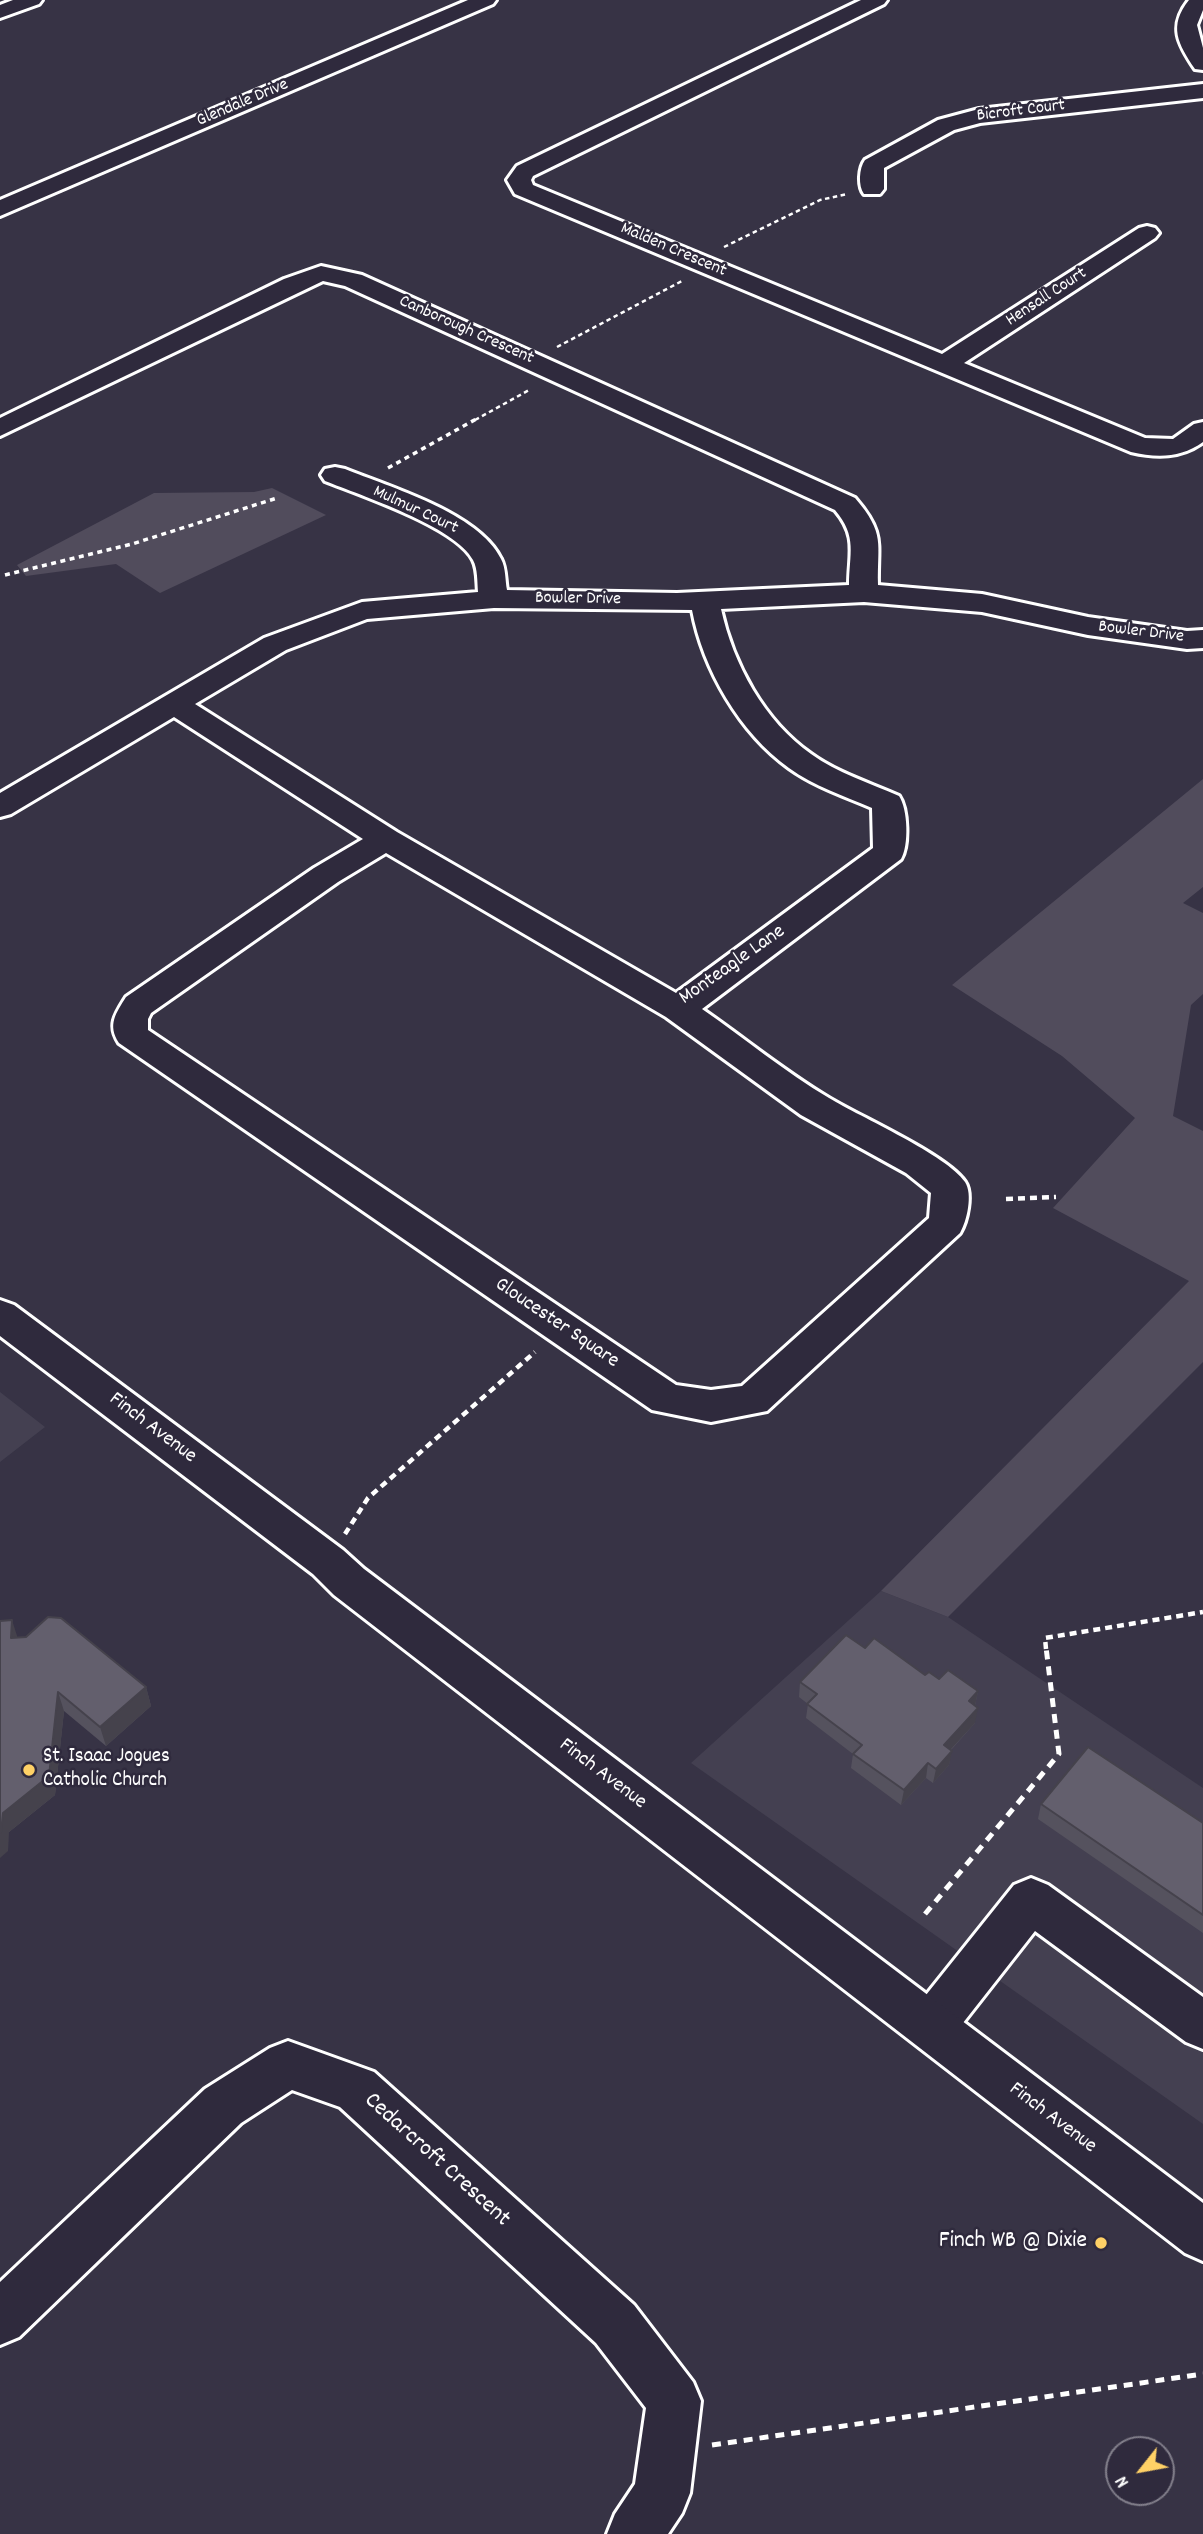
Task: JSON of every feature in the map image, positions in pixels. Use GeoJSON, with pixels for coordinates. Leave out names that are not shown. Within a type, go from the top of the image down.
{"type":"FeatureCollection","features":[{"type":"Feature","properties":{"kind":"street"},"geometry":{"type":"LineString","coordinates":[[0,12],[32,0]]}},
{"type":"Feature","properties":{"kind":"street","name":"Glendale Drive"},"geometry":{"type":"LineString","coordinates":[[0,209],[486,0]]}},
{"type":"Feature","properties":{"kind":"street","name":"Malden Crescent"},"geometry":{"type":"LineString","coordinates":[[877,0],[525,171],[519,180],[523,189],[1141,446],[1179,447],[1203,430]]}},
{"type":"Feature","properties":{"kind":"street"},"geometry":{"type":"LineString","coordinates":[[1200,0],[1190,11],[1186,25],[1187,43],[1203,64]]}},
{"type":"Feature","properties":{"kind":"street","name":"Bicroft Court"},"geometry":{"type":"LineString","coordinates":[[872,189],[873,165],[946,125],[989,114],[1203,91]]}},
{"type":"Feature","properties":{"kind":"street","name":"Hensall Court"},"geometry":{"type":"LineString","coordinates":[[946,363],[1147,233]]}},
{"type":"Feature","properties":{"kind":"street","name":"Canborough Crescent"},"geometry":{"type":"LineString","coordinates":[[0,428],[293,284],[321,273],[354,280],[845,504],[860,520],[866,541],[864,593]]}},
{"type":"Feature","properties":{"kind":"street","name":"Mulmur Court"},"geometry":{"type":"LineString","coordinates":[[335,475],[431,516],[472,538],[488,559],[494,599]]}},
{"type":"Feature","properties":{"kind":"street","name":"Bowler Drive"},"geometry":{"type":"LineString","coordinates":[[0,807],[275,644],[362,611],[494,599],[705,601],[864,593],[982,603],[1088,626],[1187,640],[1203,639]]}},
{"type":"Feature","properties":{"kind":"street","name":"Monteagle Lane"},"geometry":{"type":"LineString","coordinates":[[174,704],[386,839],[678,1009],[888,852],[888,803],[800,761],[756,719],[729,669],[707,619],[705,601]]}},
{"type":"Feature","properties":{"kind":"street","name":"Gloucester Square"},"geometry":{"type":"LineString","coordinates":[[386,839],[326,875],[138,1005],[130,1019],[131,1035],[666,1399],[711,1406],[753,1400],[947,1223],[950,1188],[919,1164],[814,1106],[678,1009]]}},
{"type":"Feature","properties":{"kind":"street","name":"Finch Avenue"},"geometry":{"type":"LineString","coordinates":[[0,1315],[328,1562],[349,1582],[1203,2235]]}},
{"type":"Feature","properties":{"kind":"street"},"geometry":{"type":"LineString","coordinates":[[931,2026],[1031,1900],[1203,2026]]}},
{"type":"Feature","properties":{"kind":"street","name":"Cedarcroft Crescent"},"geometry":{"type":"LineString","coordinates":[[0,2318],[223,2106],[288,2065],[356,2089],[615,2324],[674,2401],[662,2493],[635,2534]]}},
{"type":"Feature","properties":{"kind":"path"},"geometry":{"type":"LineString","coordinates":[[384,470],[559,374]]}},
{"type":"Feature","properties":{"kind":"path"},"geometry":{"type":"LineString","coordinates":[[5,575],[132,544],[234,514],[277,498]]}},
{"type":"Feature","properties":{"kind":"path"},"geometry":{"type":"LineString","coordinates":[[1006,1199],[1056,1197]]}},
{"type":"Feature","properties":{"kind":"path"},"geometry":{"type":"LineString","coordinates":[[328,1562],[368,1498],[534,1352]]}},
{"type":"Feature","properties":{"kind":"path"},"geometry":{"type":"LineString","coordinates":[[925,1914],[1059,1754],[1045,1638],[1203,1612]]}},
{"type":"Feature","properties":{"kind":"path"},"geometry":{"type":"LineString","coordinates":[[668,2449],[733,2443],[1203,2374]]}},
{"type":"Feature","properties":{"kind":"shaded area"},"geometry":{"type":"Polygon","coordinates":[[[272,488],[326,515],[160,593],[116,564],[26,576],[17,565],[154,493],[254,492],[272,488]]]}},
{"type":"Feature","properties":{"kind":"shaded area"},"geometry":{"type":"Polygon","coordinates":[[[1203,779],[1203,887],[1183,903],[1203,913],[1203,994],[1191,1005],[1173,1116],[1203,1131],[1203,1362],[948,1617],[881,1591],[1189,1281],[1053,1208],[1135,1118],[1062,1056],[952,985],[1203,779]]]}},
{"type":"Feature","properties":{"kind":"shaded area"},"geometry":{"type":"Polygon","coordinates":[[[0,1392],[45,1427],[0,1462],[0,1392]]]}},
{"type":"Feature","properties":{"kind":"shaded area"},"geometry":{"type":"Polygon","coordinates":[[[881,1591],[948,1617],[1203,1788],[1203,2124],[691,1763],[881,1591]]]}},
{"type":"Feature","properties":{"kind":"building","name":"St. Isaac Jogues Catholic Church"},"geometry":{"type":"Polygon","coordinates":[[[48,1617],[61,1618],[146,1687],[100,1727],[58,1692],[49,1776],[3,1813],[0,1833],[0,1621],[12,1620],[11,1638],[26,1637],[48,1617]]]}},
{"type":"Feature","properties":{"kind":"building"},"geometry":{"type":"Polygon","coordinates":[[[846,1635],[865,1648],[874,1638],[925,1675],[929,1672],[939,1679],[948,1670],[978,1691],[969,1701],[978,1708],[944,1745],[952,1751],[936,1769],[928,1763],[904,1790],[853,1754],[862,1745],[807,1704],[817,1694],[800,1682],[846,1635]]]}},
{"type":"Feature","properties":{"kind":"building"},"geometry":{"type":"Polygon","coordinates":[[[1088,1747],[1203,1823],[1203,1915],[1041,1804],[1088,1747]]]}},
{"type":"Feature","properties":{"kind":"place","name":"St. Isaac Jogues Catholic Church"},"geometry":{"type":"Point","coordinates":[29,1770]}},
{"type":"Feature","properties":{"kind":"place","name":"Finch WB @ Dixie"},"geometry":{"type":"Point","coordinates":[1101,2243]}}]}
